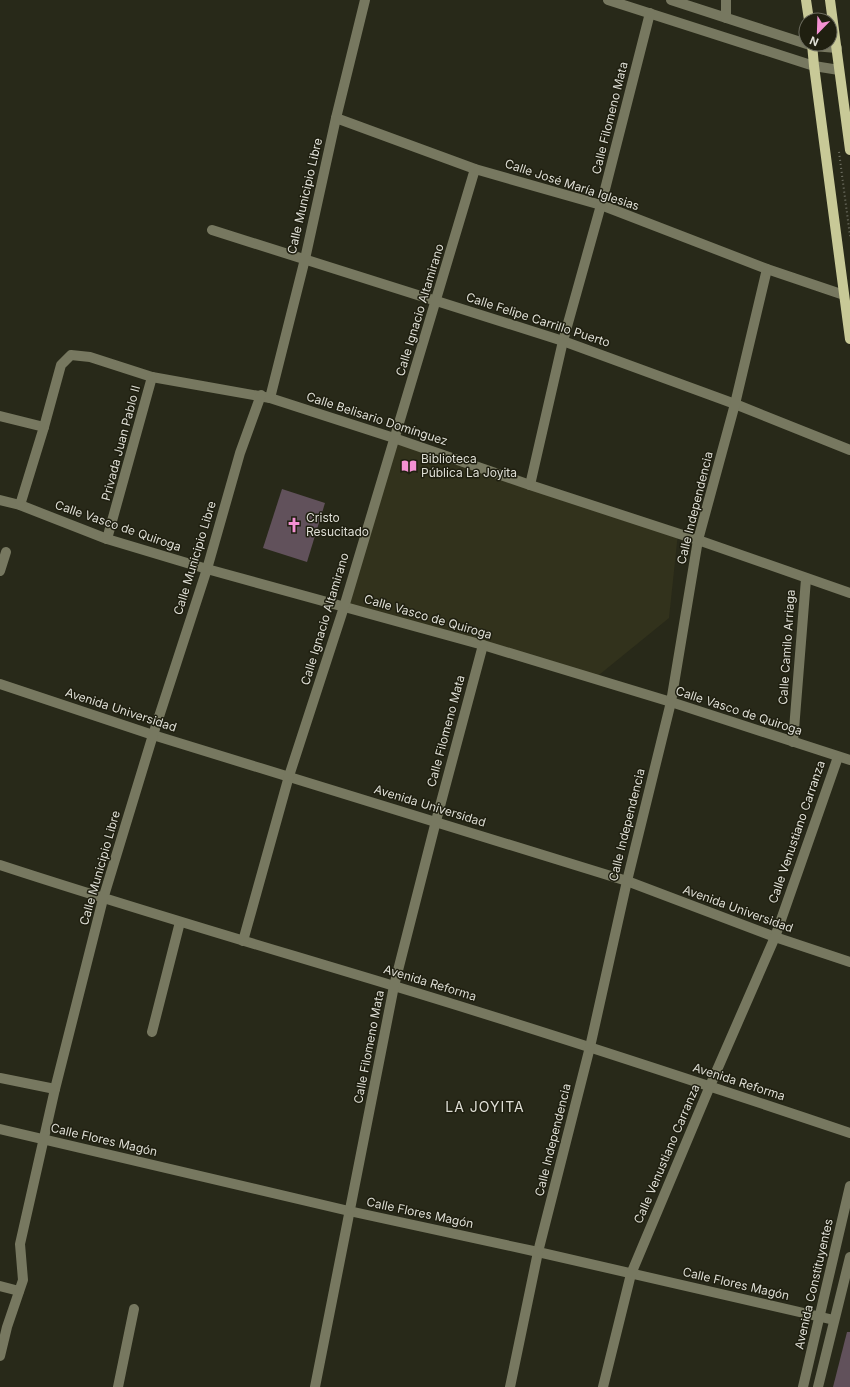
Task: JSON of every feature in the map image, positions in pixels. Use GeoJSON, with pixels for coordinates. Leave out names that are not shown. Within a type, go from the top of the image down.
{"type":"FeatureCollection","features":[{"type":"Feature","properties":{"kind":"main road"},"geometry":{"type":"LineString","coordinates":[[806,0],[808,12]]}},
{"type":"Feature","properties":{"kind":"main road"},"geometry":{"type":"LineString","coordinates":[[830,0],[832,12]]}},
{"type":"Feature","properties":{"kind":"main road"},"geometry":{"type":"LineString","coordinates":[[813,52],[850,339]]}},
{"type":"Feature","properties":{"kind":"main road"},"geometry":{"type":"LineString","coordinates":[[837,52],[850,150]]}},
{"type":"Feature","properties":{"kind":"street","name":"Calle Municipio Libre"},"geometry":{"type":"LineString","coordinates":[[0,1356],[7,1327],[22,1280],[20,1244],[55,1089],[103,899],[153,734],[207,569],[240,453],[265,397],[305,259],[336,118],[365,0]]}},
{"type":"Feature","properties":{"kind":"street"},"geometry":{"type":"LineString","coordinates":[[608,0],[814,66],[839,70]]}},
{"type":"Feature","properties":{"kind":"street"},"geometry":{"type":"LineString","coordinates":[[671,0],[798,41]]}},
{"type":"Feature","properties":{"kind":"street"},"geometry":{"type":"LineString","coordinates":[[726,0],[726,18]]}},
{"type":"Feature","properties":{"kind":"street","name":"Calle Filomeno Mata"},"geometry":{"type":"LineString","coordinates":[[530,485],[563,341],[601,205],[650,13]]}},
{"type":"Feature","properties":{"kind":"street","name":"Calle José María Iglesias"},"geometry":{"type":"LineString","coordinates":[[336,118],[475,168],[601,205],[767,269],[844,295]]}},
{"type":"Feature","properties":{"kind":"street","name":"Calle Ignacio Altamirano"},"geometry":{"type":"LineString","coordinates":[[243,941],[289,776],[344,607],[475,168]]}},
{"type":"Feature","properties":{"kind":"street","name":"Calle Felipe Carrillo Puerto"},"geometry":{"type":"LineString","coordinates":[[212,230],[563,341],[735,404],[850,450]]}},
{"type":"Feature","properties":{"kind":"street","name":"Calle Independencia"},"geometry":{"type":"LineString","coordinates":[[510,1387],[538,1252],[590,1047],[627,881],[671,702],[698,540],[735,404],[767,269]]}},
{"type":"Feature","properties":{"kind":"street","name":"Calle Belisario Domínguez"},"geometry":{"type":"LineString","coordinates":[[44,427],[61,365],[71,355],[90,357],[152,377],[265,397],[394,438],[530,485],[698,540],[850,594]]}},
{"type":"Feature","properties":{"kind":"street","name":"Privada Juan Pablo II"},"geometry":{"type":"LineString","coordinates":[[108,538],[152,377]]}},
{"type":"Feature","properties":{"kind":"street"},"geometry":{"type":"LineString","coordinates":[[0,416],[44,427],[20,505]]}},
{"type":"Feature","properties":{"kind":"street","name":"Calle Vasco de Quiroga"},"geometry":{"type":"LineString","coordinates":[[0,500],[20,505],[108,538],[207,569],[483,645],[671,702],[850,760]]}},
{"type":"Feature","properties":{"kind":"street"},"geometry":{"type":"LineString","coordinates":[[0,571],[6,552]]}},
{"type":"Feature","properties":{"kind":"street","name":"Calle Camilo Arriaga"},"geometry":{"type":"LineString","coordinates":[[793,742],[806,579]]}},
{"type":"Feature","properties":{"kind":"street","name":"Calle Filomeno Mata"},"geometry":{"type":"LineString","coordinates":[[315,1387],[394,986],[483,645]]}},
{"type":"Feature","properties":{"kind":"street","name":"Avenida Universidad"},"geometry":{"type":"LineString","coordinates":[[0,684],[153,734],[627,881],[774,937],[850,962]]}},
{"type":"Feature","properties":{"kind":"street","name":"Calle Venustiano Carranza"},"geometry":{"type":"LineString","coordinates":[[603,1387],[631,1274],[774,937],[838,756]]}},
{"type":"Feature","properties":{"kind":"street","name":"Avenida Reforma"},"geometry":{"type":"LineString","coordinates":[[0,865],[103,899],[394,986],[590,1047],[850,1133]]}},
{"type":"Feature","properties":{"kind":"street"},"geometry":{"type":"LineString","coordinates":[[152,1032],[180,922]]}},
{"type":"Feature","properties":{"kind":"street"},"geometry":{"type":"LineString","coordinates":[[0,1078],[55,1089]]}},
{"type":"Feature","properties":{"kind":"street","name":"Calle Flores Magón"},"geometry":{"type":"LineString","coordinates":[[0,1128],[349,1211],[538,1252],[834,1320]]}},
{"type":"Feature","properties":{"kind":"street","name":"Avenida Constituyentes"},"geometry":{"type":"LineString","coordinates":[[803,1387],[850,1186]]}},
{"type":"Feature","properties":{"kind":"street"},"geometry":{"type":"LineString","coordinates":[[818,1387],[850,1258],[834,1255]]}},
{"type":"Feature","properties":{"kind":"street"},"geometry":{"type":"LineString","coordinates":[[0,1286],[19,1291]]}},
{"type":"Feature","properties":{"kind":"street"},"geometry":{"type":"LineString","coordinates":[[118,1387],[134,1309]]}},
{"type":"Feature","properties":{"kind":"path"},"geometry":{"type":"LineString","coordinates":[[838,149],[850,236]]}},
{"type":"Feature","properties":{"kind":"shaded area"},"geometry":{"type":"Polygon","coordinates":[[[394,438],[678,533],[669,618],[594,679],[344,607],[394,438]]]}},
{"type":"Feature","properties":{"kind":"building","name":"Cristo Resucitado"},"geometry":{"type":"Polygon","coordinates":[[[282,489],[325,503],[307,562],[263,548],[282,489]]]}},
{"type":"Feature","properties":{"kind":"building"},"geometry":{"type":"Polygon","coordinates":[[[847,1332],[850,1332],[850,1387],[833,1387],[847,1332]]]}},
{"type":"Feature","properties":{"kind":"place","name":"Biblioteca Pública La Joyita"},"geometry":{"type":"Point","coordinates":[409,466]}},
{"type":"Feature","properties":{"kind":"place","name":"Cristo Resucitado"},"geometry":{"type":"Point","coordinates":[294,525]}},
{"type":"Feature","properties":{"kind":"district","name":"LA JOYITA"},"geometry":{"type":"Point","coordinates":[485,1107]}}]}
